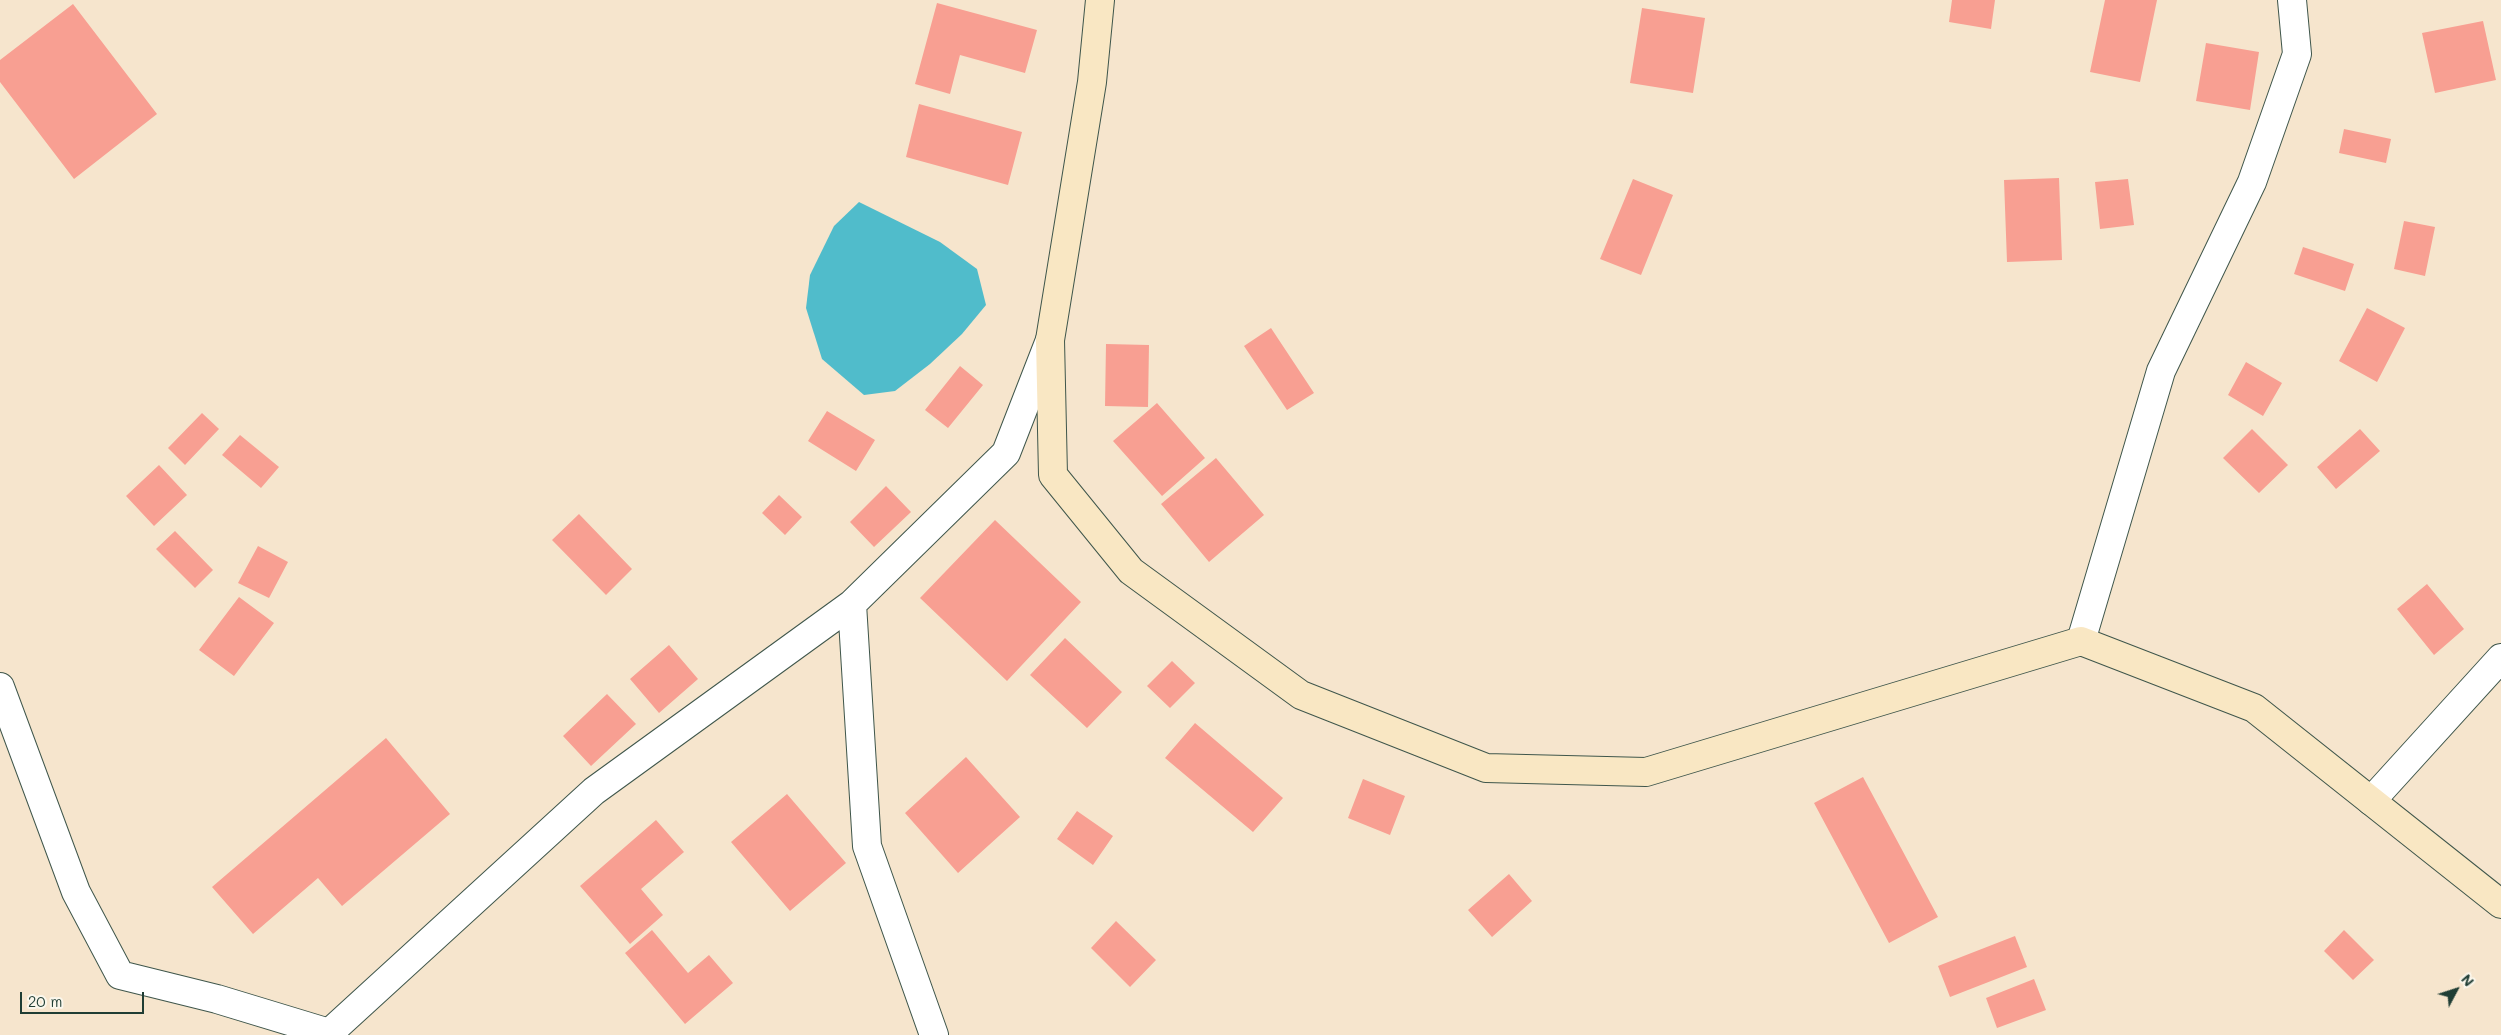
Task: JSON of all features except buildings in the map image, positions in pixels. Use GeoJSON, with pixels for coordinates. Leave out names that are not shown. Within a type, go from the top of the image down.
{"type":"FeatureCollection","features":[{"type":"Feature","properties":{"kind":"main road"},"geometry":{"type":"LineString","coordinates":[[1100,0],[1092,82],[1050,340],[1053,474],[1131,571],[1302,695],[1486,768],[1646,772],[2081,640],[2254,708],[2501,904]]}},
{"type":"Feature","properties":{"kind":"street"},"geometry":{"type":"LineString","coordinates":[[2081,640],[2161,372],[2252,182],[2297,54],[2292,0]]}},
{"type":"Feature","properties":{"kind":"street"},"geometry":{"type":"LineString","coordinates":[[0,687],[76,892],[120,975],[217,999],[328,1034],[594,791],[852,604],[1006,453],[1050,340]]}},
{"type":"Feature","properties":{"kind":"street"},"geometry":{"type":"LineString","coordinates":[[852,604],[867,846],[934,1035]]}},
{"type":"Feature","properties":{"kind":"street"},"geometry":{"type":"LineString","coordinates":[[2371,801],[2501,658]]}},
{"type":"Feature","properties":{"kind":"water"},"geometry":{"type":"Polygon","coordinates":[[[859,202],[940,242],[977,269],[986,305],[962,334],[930,364],[895,391],[864,395],[822,359],[806,308],[810,275],[834,226],[859,202]]]}}]}
